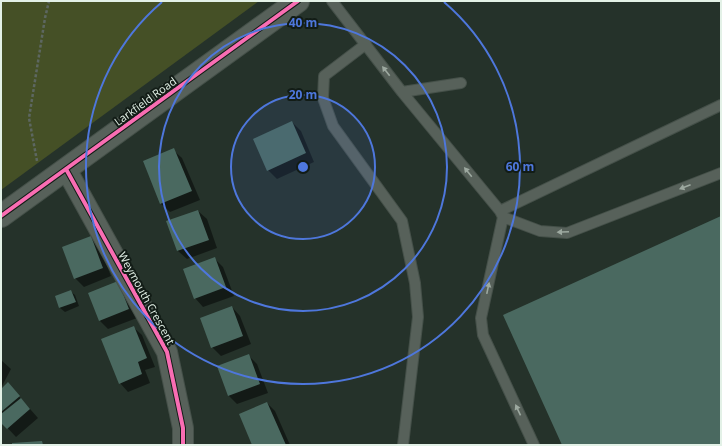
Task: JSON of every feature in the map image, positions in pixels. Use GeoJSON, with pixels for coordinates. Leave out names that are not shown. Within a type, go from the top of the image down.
{"type":"FeatureCollection","features":[{"type":"Feature","properties":{"kind":"street","name":"Larkfield Road"},"geometry":{"type":"LineString","coordinates":[[1,216],[298,1]]}},
{"type":"Feature","properties":{"kind":"street","name":"Weymouth Crescent"},"geometry":{"type":"LineString","coordinates":[[66,170],[167,352],[183,428],[183,445]]}},
{"type":"Feature","properties":{"kind":"lane"},"geometry":{"type":"LineString","coordinates":[[332,1],[402,92],[501,214],[540,231],[567,233],[721,173]]}},
{"type":"Feature","properties":{"kind":"lane"},"geometry":{"type":"LineString","coordinates":[[366,44],[324,76],[323,98],[333,126],[402,221],[415,283],[418,317],[403,445]]}},
{"type":"Feature","properties":{"kind":"lane"},"geometry":{"type":"LineString","coordinates":[[402,92],[461,83]]}},
{"type":"Feature","properties":{"kind":"lane"},"geometry":{"type":"LineString","coordinates":[[501,214],[721,105]]}},
{"type":"Feature","properties":{"kind":"lane"},"geometry":{"type":"LineString","coordinates":[[501,214],[481,318],[483,335],[534,445]]}},
{"type":"Feature","properties":{"kind":"path"},"geometry":{"type":"LineString","coordinates":[[42,187],[29,118],[45,18],[50,1]]}},
{"type":"Feature","properties":{"kind":"green space"},"geometry":{"type":"Polygon","coordinates":[[[1,1],[259,1],[1,190],[1,1]]]}},
{"type":"Feature","properties":{"kind":"building"},"geometry":{"type":"Polygon","coordinates":[[[292,121],[306,153],[267,171],[253,139],[292,121]]]}},
{"type":"Feature","properties":{"kind":"building"},"geometry":{"type":"Polygon","coordinates":[[[174,148],[192,191],[160,204],[143,161],[174,148]]]}},
{"type":"Feature","properties":{"kind":"building"},"geometry":{"type":"Polygon","coordinates":[[[198,210],[209,240],[177,251],[166,221],[198,210]]]}},
{"type":"Feature","properties":{"kind":"building"},"geometry":{"type":"Polygon","coordinates":[[[721,216],[721,445],[562,445],[503,315],[721,216]]]}},
{"type":"Feature","properties":{"kind":"building"},"geometry":{"type":"Polygon","coordinates":[[[91,236],[103,268],[74,279],[62,247],[91,236]]]}},
{"type":"Feature","properties":{"kind":"building"},"geometry":{"type":"Polygon","coordinates":[[[215,257],[226,287],[194,299],[183,269],[215,257]]]}},
{"type":"Feature","properties":{"kind":"building"},"geometry":{"type":"Polygon","coordinates":[[[118,281],[129,309],[99,321],[88,293],[118,281]]]}},
{"type":"Feature","properties":{"kind":"building"},"geometry":{"type":"Polygon","coordinates":[[[71,290],[76,302],[59,308],[55,296],[71,290]]]}},
{"type":"Feature","properties":{"kind":"building"},"geometry":{"type":"Polygon","coordinates":[[[232,306],[243,336],[211,348],[200,318],[232,306]]]}},
{"type":"Feature","properties":{"kind":"building"},"geometry":{"type":"Polygon","coordinates":[[[134,326],[147,358],[138,362],[142,374],[119,384],[101,339],[134,326]]]}},
{"type":"Feature","properties":{"kind":"building"},"geometry":{"type":"Polygon","coordinates":[[[249,354],[260,384],[228,396],[217,366],[249,354]]]}},
{"type":"Feature","properties":{"kind":"building"},"geometry":{"type":"Polygon","coordinates":[[[8,382],[20,396],[1,412],[1,389],[8,382]]]}},
{"type":"Feature","properties":{"kind":"building"},"geometry":{"type":"Polygon","coordinates":[[[21,398],[30,409],[7,429],[1,423],[1,414],[21,398]]]}},
{"type":"Feature","properties":{"kind":"building"},"geometry":{"type":"Polygon","coordinates":[[[267,402],[286,445],[252,445],[239,414],[267,402]]]}},
{"type":"Feature","properties":{"kind":"building"},"geometry":{"type":"Polygon","coordinates":[[[42,441],[43,445],[12,445],[12,443],[42,441]]]}},
{"type":"Feature","properties":{"kind":"cycle path"},"geometry":{"type":"LineString","coordinates":[[1,216],[298,1]]}},
{"type":"Feature","properties":{"kind":"cycle path"},"geometry":{"type":"LineString","coordinates":[[66,169],[167,352],[183,428],[183,445]]}}]}
